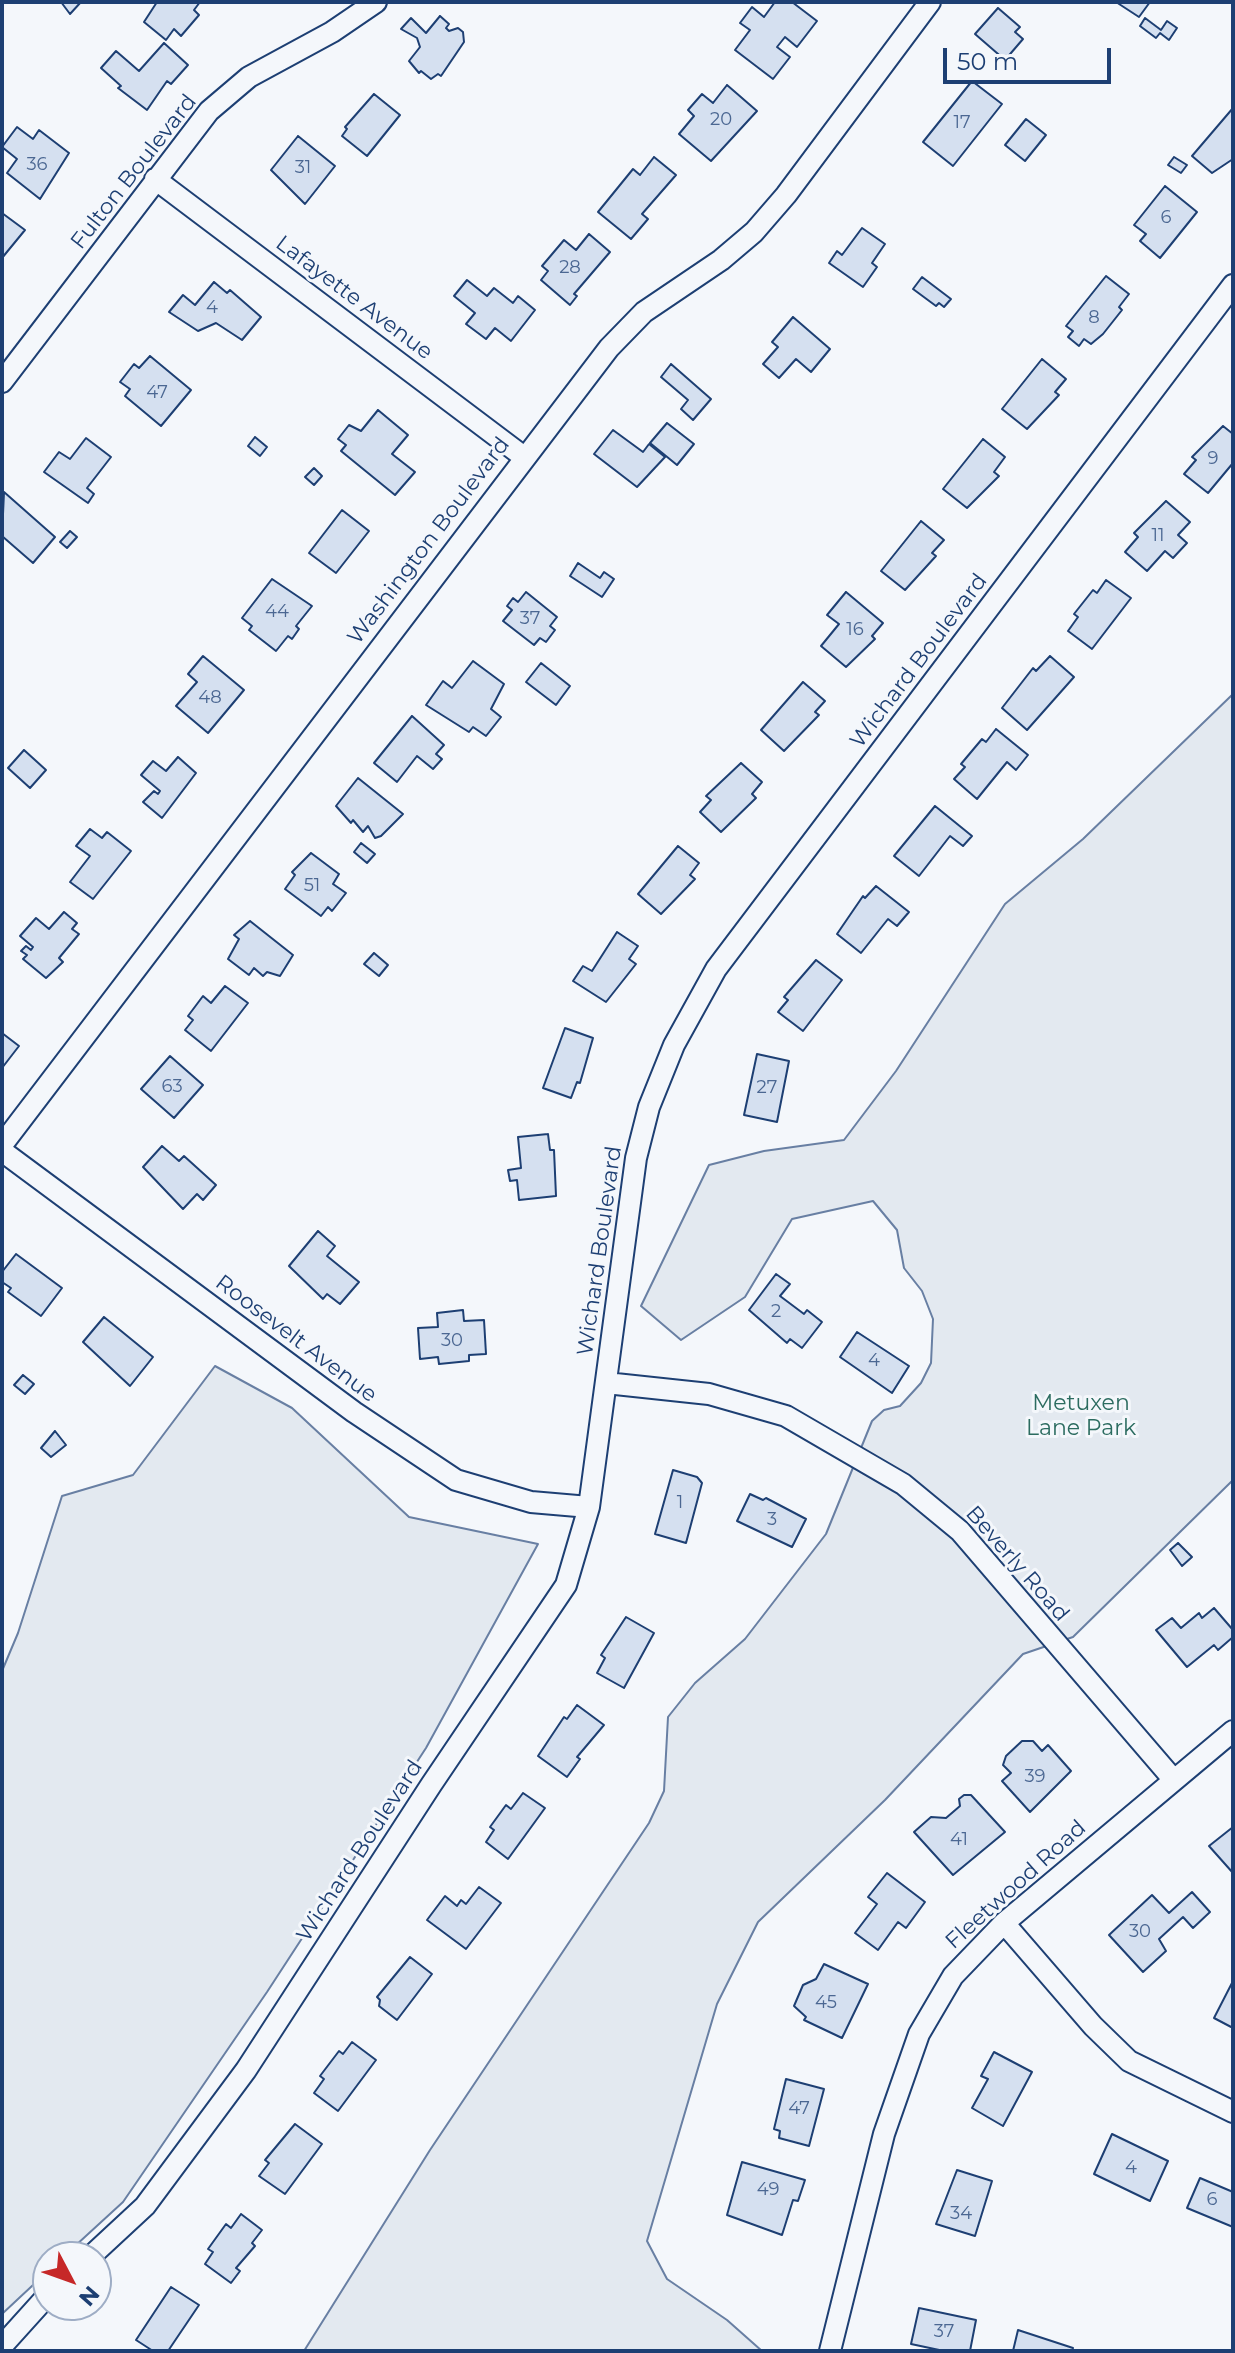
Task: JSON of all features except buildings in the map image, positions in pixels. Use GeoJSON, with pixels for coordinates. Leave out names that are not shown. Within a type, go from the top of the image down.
{"type":"FeatureCollection","features":[{"type":"Feature","properties":{"kind":"street","name":"Fulton Boulevard"},"geometry":{"type":"LineString","coordinates":[[2,382],[209,111],[249,77],[332,32],[376,2]]}},
{"type":"Feature","properties":{"kind":"street","name":"Washington Boulevard"},"geometry":{"type":"LineString","coordinates":[[2,1148],[609,348],[644,312],[721,260],[754,232],[786,195],[930,2]]}},
{"type":"Feature","properties":{"kind":"street","name":"Lafayette Avenue"},"geometry":{"type":"LineString","coordinates":[[155,179],[524,457]]}},
{"type":"Feature","properties":{"kind":"street","name":"Wichard Boulevard"},"geometry":{"type":"LineString","coordinates":[[107,2241],[145,2206],[246,2070],[431,1785],[566,1585],[589,1507],[636,1158],[649,1107],[674,1045],[716,969],[1233,285]]}},
{"type":"Feature","properties":{"kind":"street","name":"Roosevelt Avenue"},"geometry":{"type":"LineString","coordinates":[[2,1148],[354,1412],[456,1480],[531,1502],[589,1507]]}},
{"type":"Feature","properties":{"kind":"street","name":"Beverly Road"},"geometry":{"type":"LineString","coordinates":[[606,1383],[709,1394],[786,1416],[903,1484],[960,1531],[1173,1779]]}},
{"type":"Feature","properties":{"kind":"street","name":"Fleetwood Road"},"geometry":{"type":"LineString","coordinates":[[830,2351],[884,2134],[919,2034],[953,1976],[1004,1923],[1233,1731]]}},
{"type":"Feature","properties":{"kind":"street"},"geometry":{"type":"LineString","coordinates":[[1004,1923],[1093,2026],[1129,2061],[1233,2112]]}},
{"type":"Feature","properties":{"kind":"street"},"geometry":{"type":"LineString","coordinates":[[2,2346],[32,2313]]}},
{"type":"Feature","properties":{"kind":"green space","name":"Metuxen Lane Park"},"geometry":{"type":"Polygon","coordinates":[[[1233,694],[1233,1480],[1073,1637],[1023,1654],[885,1800],[758,1922],[717,2004],[647,2241],[667,2279],[727,2320],[762,2351],[304,2351],[430,2150],[649,1823],[664,1791],[668,1717],[695,1683],[745,1639],[826,1534],[872,1421],[884,1410],[900,1406],[921,1383],[931,1363],[933,1319],[922,1291],[904,1268],[897,1230],[873,1201],[792,1219],[745,1297],[681,1340],[641,1306],[709,1165],[764,1151],[844,1140],[896,1071],[1005,904],[1083,839],[1233,694]]]}},
{"type":"Feature","properties":{"kind":"green space"},"geometry":{"type":"Polygon","coordinates":[[[215,1366],[292,1408],[409,1517],[538,1544],[426,1748],[267,1992],[123,2202],[80,2241],[32,2241],[32,2286],[2,2314],[2,1671],[18,1633],[62,1496],[133,1475],[215,1366]]]}}]}
